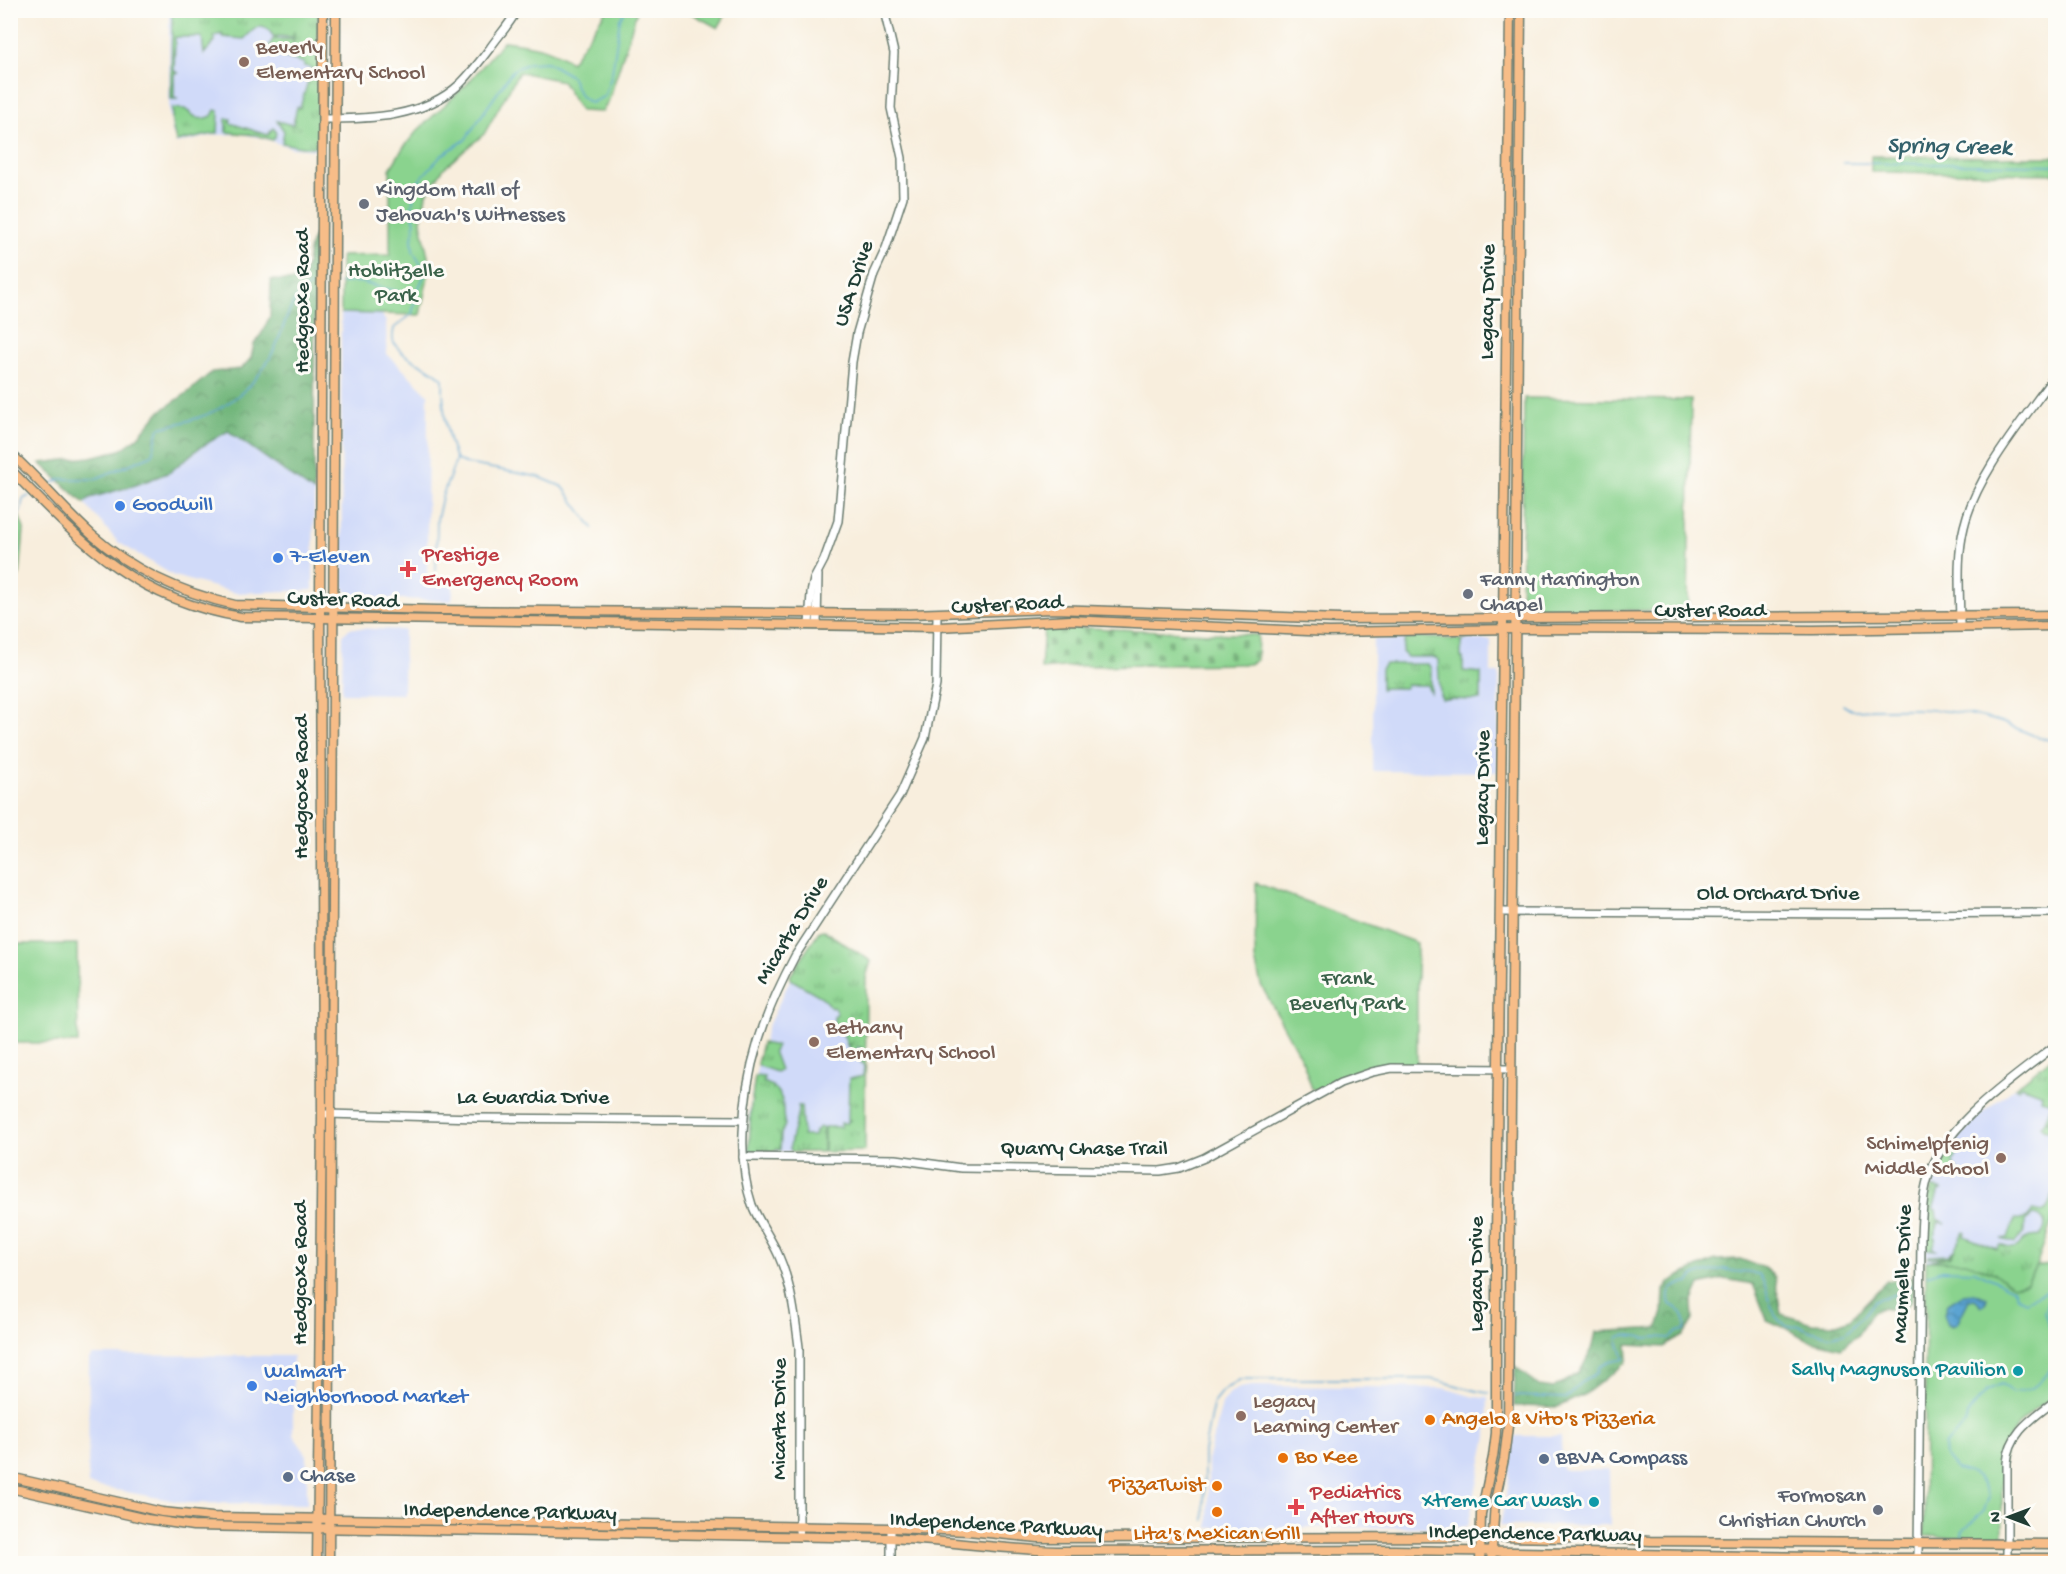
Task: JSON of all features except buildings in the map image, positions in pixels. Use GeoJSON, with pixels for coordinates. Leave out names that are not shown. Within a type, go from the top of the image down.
{"type":"FeatureCollection","features":[{"type":"Feature","properties":{"kind":"main road","name":"Hedgcoxe Road"},"geometry":{"type":"LineString","coordinates":[[317,1563],[322,1115],[323,10]]}},
{"type":"Feature","properties":{"kind":"main road","name":"Hedgcoxe Road"},"geometry":{"type":"LineString","coordinates":[[329,1563],[336,10]]}},
{"type":"Feature","properties":{"kind":"main road","name":"Legacy Drive"},"geometry":{"type":"LineString","coordinates":[[1480,1563],[1483,1497],[1493,1457],[1496,1433],[1510,10]]}},
{"type":"Feature","properties":{"kind":"main road","name":"Legacy Drive"},"geometry":{"type":"LineString","coordinates":[[1491,1563],[1495,1501],[1508,1426],[1521,10]]}},
{"type":"Feature","properties":{"kind":"main road"},"geometry":{"type":"LineString","coordinates":[[321,371],[335,372]]}},
{"type":"Feature","properties":{"kind":"main road","name":"Custer Road"},"geometry":{"type":"LineString","coordinates":[[10,453],[91,534],[120,558],[165,583],[211,600],[235,605],[417,610],[813,614],[937,614],[1054,609],[1290,618],[1516,619],[2055,615]]}},
{"type":"Feature","properties":{"kind":"main road","name":"Custer Road"},"geometry":{"type":"LineString","coordinates":[[10,469],[92,550],[113,566],[152,590],[175,600],[217,613],[241,616],[418,621],[938,627],[1070,621],[1329,632],[1516,629],[1813,630],[2055,626]]}},
{"type":"Feature","properties":{"kind":"main road"},"geometry":{"type":"LineString","coordinates":[[321,481],[334,481]]}},
{"type":"Feature","properties":{"kind":"main road"},"geometry":{"type":"LineString","coordinates":[[1504,535],[1516,536]]}},
{"type":"Feature","properties":{"kind":"main road"},"geometry":{"type":"LineString","coordinates":[[417,610],[418,621]]}},
{"type":"Feature","properties":{"kind":"main road"},"geometry":{"type":"LineString","coordinates":[[1869,617],[1870,628]]}},
{"type":"Feature","properties":{"kind":"main road"},"geometry":{"type":"LineString","coordinates":[[1396,618],[1396,631]]}},
{"type":"Feature","properties":{"kind":"main road"},"geometry":{"type":"LineString","coordinates":[[1599,618],[1600,630]]}},
{"type":"Feature","properties":{"kind":"main road"},"geometry":{"type":"LineString","coordinates":[[1503,734],[1515,734]]}},
{"type":"Feature","properties":{"kind":"main road"},"geometry":{"type":"LineString","coordinates":[[321,746],[333,747]]}},
{"type":"Feature","properties":{"kind":"main road"},"geometry":{"type":"LineString","coordinates":[[319,1429],[331,1429]]}},
{"type":"Feature","properties":{"kind":"main road"},"geometry":{"type":"LineString","coordinates":[[1493,1457],[1504,1459]]}},
{"type":"Feature","properties":{"kind":"main road","name":"Independence Parkway"},"geometry":{"type":"LineString","coordinates":[[10,1477],[162,1512],[191,1516],[318,1523],[330,1528],[891,1538],[1047,1551],[1480,1552],[2007,1560],[2055,1558]]}},
{"type":"Feature","properties":{"kind":"main road","name":"Independence Parkway"},"geometry":{"type":"LineString","coordinates":[[10,1488],[163,1522],[227,1527],[318,1523],[330,1518],[891,1528],[968,1531],[1038,1538],[1491,1537],[1650,1541],[2055,1544]]}},
{"type":"Feature","properties":{"kind":"main road"},"geometry":{"type":"LineString","coordinates":[[227,1517],[227,1527]]}},
{"type":"Feature","properties":{"kind":"main road"},"geometry":{"type":"LineString","coordinates":[[1577,1553],[1578,1538]]}},
{"type":"Feature","properties":{"kind":"main road"},"geometry":{"type":"LineString","coordinates":[[1325,1539],[1325,1551]]}},
{"type":"Feature","properties":{"kind":"street"},"geometry":{"type":"LineString","coordinates":[[323,119],[370,118],[407,113],[433,102],[460,83],[508,26],[518,10]]}},
{"type":"Feature","properties":{"kind":"street","name":"USA Drive"},"geometry":{"type":"LineString","coordinates":[[813,625],[819,569],[833,539],[838,521],[852,362],[857,333],[874,274],[886,248],[903,196],[902,158],[891,108],[894,53],[884,10]]}},
{"type":"Feature","properties":{"kind":"street"},"geometry":{"type":"LineString","coordinates":[[1960,627],[1960,559],[1964,527],[1973,500],[2000,454],[2055,374]]}},
{"type":"Feature","properties":{"kind":"street","name":"Micarta Drive"},"geometry":{"type":"LineString","coordinates":[[797,1536],[799,1347],[796,1318],[785,1274],[750,1199],[744,1174],[745,1097],[754,1052],[781,981],[900,795],[925,738],[936,685],[937,614]]}},
{"type":"Feature","properties":{"kind":"street","name":"Old Orchard Drive"},"geometry":{"type":"LineString","coordinates":[[1501,912],[2055,913]]}},
{"type":"Feature","properties":{"kind":"street","name":"Maumelle Drive"},"geometry":{"type":"LineString","coordinates":[[1918,1558],[1921,1236],[1922,1206],[1927,1180],[1939,1154],[1965,1119],[2055,1045]]}},
{"type":"Feature","properties":{"kind":"street","name":"Quarry Chase Trail"},"geometry":{"type":"LineString","coordinates":[[743,1157],[896,1159],[961,1168],[1160,1171],[1179,1168],[1204,1158],[1355,1076],[1392,1068],[1511,1069]]}},
{"type":"Feature","properties":{"kind":"street","name":"La Guardia Drive"},"geometry":{"type":"LineString","coordinates":[[322,1115],[743,1120]]}},
{"type":"Feature","properties":{"kind":"street"},"geometry":{"type":"LineString","coordinates":[[2007,1560],[2009,1446],[2023,1427],[2055,1400]]}},
{"type":"Feature","properties":{"kind":"street"},"geometry":{"type":"LineString","coordinates":[[891,1528],[891,1563]]}},
{"type":"Feature","properties":{"kind":"shaded area","name":"Beverly Elementary School"},"geometry":{"type":"Polygon","coordinates":[[[318,12],[319,147],[316,150],[292,148],[262,138],[240,134],[216,135],[176,144],[169,112],[169,13],[318,12]]]}},
{"type":"Feature","properties":{"kind":"shaded area"},"geometry":{"type":"Polygon","coordinates":[[[341,313],[381,313],[386,322],[387,354],[428,394],[427,571],[429,577],[454,579],[452,601],[351,597],[342,586],[341,313]]]}},
{"type":"Feature","properties":{"kind":"shaded area"},"geometry":{"type":"Polygon","coordinates":[[[228,431],[314,492],[313,590],[236,593],[174,576],[118,542],[84,503],[90,498],[136,485],[170,472],[199,448],[228,431]]]}},
{"type":"Feature","properties":{"kind":"shaded area"},"geometry":{"type":"Polygon","coordinates":[[[350,628],[404,630],[403,694],[342,693],[343,635],[350,628]]]}},
{"type":"Feature","properties":{"kind":"shaded area"},"geometry":{"type":"Polygon","coordinates":[[[1373,639],[1491,640],[1491,673],[1499,673],[1498,772],[1373,771],[1373,639]]]}},
{"type":"Feature","properties":{"kind":"shaded area","name":"Bethany Elementary School"},"geometry":{"type":"Polygon","coordinates":[[[821,931],[871,963],[866,977],[865,1151],[748,1152],[749,1112],[753,1085],[767,1028],[791,978],[821,931]]]}},
{"type":"Feature","properties":{"kind":"shaded area","name":"Schimelpfenig Middle School"},"geometry":{"type":"Polygon","coordinates":[[[2055,1055],[2055,1213],[2036,1266],[2013,1286],[1994,1273],[1966,1262],[1926,1261],[1926,1221],[1930,1190],[1958,1139],[1976,1118],[2055,1055]]]}},
{"type":"Feature","properties":{"kind":"shaded area"},"geometry":{"type":"Polygon","coordinates":[[[93,1355],[293,1356],[293,1435],[307,1455],[307,1504],[187,1503],[88,1485],[89,1359],[93,1355]]]}},
{"type":"Feature","properties":{"kind":"shaded area"},"geometry":{"type":"Polygon","coordinates":[[[1252,1386],[1444,1388],[1474,1397],[1488,1398],[1487,1437],[1468,1526],[1208,1528],[1208,1457],[1222,1404],[1231,1392],[1252,1386]]]}},
{"type":"Feature","properties":{"kind":"shaded area"},"geometry":{"type":"Polygon","coordinates":[[[1514,1436],[1561,1436],[1562,1470],[1609,1470],[1610,1525],[1500,1526],[1508,1487],[1514,1436]]]}},
{"type":"Feature","properties":{"kind":"green space","name":"Hoblitzelle Park"},"geometry":{"type":"Polygon","coordinates":[[[606,11],[637,11],[609,100],[602,112],[580,111],[562,81],[519,72],[484,134],[444,168],[426,195],[421,221],[430,267],[420,315],[341,313],[341,256],[390,255],[390,169],[417,131],[467,84],[504,41],[548,50],[571,62],[606,11]]]}},
{"type":"Feature","properties":{"kind":"green space"},"geometry":{"type":"Polygon","coordinates":[[[687,11],[728,11],[718,28],[687,11]]]}},
{"type":"Feature","properties":{"kind":"green space"},"geometry":{"type":"Polygon","coordinates":[[[318,12],[318,144],[316,147],[282,143],[284,131],[277,121],[293,125],[297,107],[300,108],[312,68],[304,66],[304,63],[261,50],[269,47],[273,39],[293,39],[293,44],[294,31],[293,37],[273,36],[262,26],[244,39],[222,37],[222,34],[214,36],[215,41],[204,54],[202,37],[175,37],[174,71],[178,73],[174,74],[174,98],[178,99],[171,99],[172,13],[318,12]]]}},
{"type":"Feature","properties":{"kind":"green space"},"geometry":{"type":"Polygon","coordinates":[[[172,108],[185,109],[200,119],[212,116],[215,110],[219,111],[218,133],[176,142],[172,124],[172,108]]]}},
{"type":"Feature","properties":{"kind":"green space"},"geometry":{"type":"Polygon","coordinates":[[[226,118],[231,119],[230,123],[268,135],[273,128],[276,131],[275,138],[272,140],[256,135],[226,132],[226,118]]]}},
{"type":"Feature","properties":{"kind":"green space"},"geometry":{"type":"Polygon","coordinates":[[[1871,156],[2055,157],[2055,174],[1871,172],[1871,156]]]}},
{"type":"Feature","properties":{"kind":"green space"},"geometry":{"type":"Polygon","coordinates":[[[315,235],[314,492],[228,431],[199,448],[170,472],[136,485],[90,498],[84,503],[40,463],[90,457],[120,450],[136,439],[159,412],[212,372],[241,369],[251,358],[254,344],[270,316],[271,280],[298,281],[305,271],[315,235]]]}},
{"type":"Feature","properties":{"kind":"green space"},"geometry":{"type":"Polygon","coordinates":[[[1524,398],[1691,400],[1688,611],[1521,609],[1524,398]]]}},
{"type":"Feature","properties":{"kind":"green space"},"geometry":{"type":"Polygon","coordinates":[[[11,497],[24,529],[20,574],[11,591],[11,497]]]}},
{"type":"Feature","properties":{"kind":"green space"},"geometry":{"type":"Polygon","coordinates":[[[1044,629],[1258,635],[1257,660],[1249,664],[1076,666],[1041,669],[1044,629]]]}},
{"type":"Feature","properties":{"kind":"green space"},"geometry":{"type":"Polygon","coordinates":[[[1405,638],[1465,640],[1461,642],[1463,671],[1481,673],[1481,700],[1442,699],[1438,659],[1407,657],[1402,652],[1405,638]]]}},
{"type":"Feature","properties":{"kind":"green space"},"geometry":{"type":"Polygon","coordinates":[[[1385,664],[1428,664],[1431,669],[1431,694],[1427,685],[1406,685],[1405,688],[1381,690],[1381,669],[1385,664]]]}},
{"type":"Feature","properties":{"kind":"green space","name":"Frank Beverly Park"},"geometry":{"type":"Polygon","coordinates":[[[1256,883],[1417,943],[1417,1065],[1366,1070],[1343,1078],[1318,1091],[1312,1089],[1303,1062],[1261,985],[1255,960],[1256,883]]]}},
{"type":"Feature","properties":{"kind":"green space"},"geometry":{"type":"Polygon","coordinates":[[[823,930],[871,961],[866,977],[865,1151],[824,1152],[824,1127],[841,1127],[841,1123],[848,1123],[851,1120],[848,1120],[849,1079],[863,1076],[864,1066],[859,1059],[861,1047],[856,1047],[858,1058],[850,1054],[848,1046],[852,1044],[847,1045],[844,1036],[834,1025],[834,1016],[837,1014],[834,1007],[831,1008],[822,997],[792,980],[790,976],[819,931],[823,930]]]}},
{"type":"Feature","properties":{"kind":"green space"},"geometry":{"type":"Polygon","coordinates":[[[11,944],[77,944],[78,1043],[11,1043],[11,944]]]}},
{"type":"Feature","properties":{"kind":"green space"},"geometry":{"type":"Polygon","coordinates":[[[762,1043],[777,1046],[773,1051],[780,1070],[776,1072],[759,1066],[757,1063],[762,1043]]]}},
{"type":"Feature","properties":{"kind":"green space"},"geometry":{"type":"Polygon","coordinates":[[[2055,1055],[2055,1114],[2047,1121],[2055,1134],[2041,1126],[2052,1102],[2041,1099],[2042,1094],[2021,1086],[2019,1089],[2015,1088],[2055,1055]]]}},
{"type":"Feature","properties":{"kind":"green space"},"geometry":{"type":"Polygon","coordinates":[[[755,1076],[764,1077],[763,1082],[773,1086],[781,1098],[785,1125],[781,1134],[780,1151],[777,1149],[775,1151],[752,1151],[749,1148],[755,1076]]]}},
{"type":"Feature","properties":{"kind":"green space"},"geometry":{"type":"Polygon","coordinates":[[[798,1106],[801,1106],[803,1136],[814,1136],[819,1127],[823,1128],[823,1152],[793,1152],[790,1149],[798,1106]]]}},
{"type":"Feature","properties":{"kind":"green space"},"geometry":{"type":"Polygon","coordinates":[[[1947,1150],[1958,1151],[1953,1161],[1954,1167],[1958,1170],[1956,1174],[1949,1174],[1938,1180],[1935,1175],[1947,1150]]]}},
{"type":"Feature","properties":{"kind":"green space"},"geometry":{"type":"Polygon","coordinates":[[[1931,1187],[1943,1190],[1939,1190],[1933,1209],[1936,1210],[1937,1219],[1946,1224],[1939,1222],[1934,1237],[1936,1239],[1933,1247],[1936,1250],[1926,1249],[1931,1187]]]}},
{"type":"Feature","properties":{"kind":"green space"},"geometry":{"type":"Polygon","coordinates":[[[2055,1190],[2055,1213],[2036,1266],[2027,1283],[2013,1286],[1974,1265],[1929,1261],[1947,1257],[1927,1258],[1928,1256],[1948,1255],[1954,1250],[1963,1232],[1964,1236],[1997,1249],[2000,1245],[2017,1247],[2025,1239],[2040,1236],[2045,1226],[2043,1220],[2033,1215],[2025,1221],[2024,1233],[2015,1243],[2001,1239],[2008,1238],[2015,1219],[2026,1218],[2033,1210],[2042,1212],[2047,1209],[2055,1190]]]}},
{"type":"Feature","properties":{"kind":"green space"},"geometry":{"type":"Polygon","coordinates":[[[1740,1259],[1764,1268],[1775,1277],[1781,1314],[1812,1323],[1837,1324],[1850,1319],[1887,1281],[1913,1277],[1912,1300],[1901,1309],[1880,1308],[1871,1313],[1857,1336],[1841,1348],[1807,1340],[1767,1320],[1753,1284],[1724,1279],[1700,1285],[1692,1303],[1693,1320],[1683,1336],[1664,1347],[1627,1345],[1626,1363],[1585,1394],[1558,1407],[1514,1406],[1515,1366],[1539,1386],[1553,1388],[1579,1373],[1592,1349],[1596,1332],[1658,1328],[1663,1312],[1664,1290],[1670,1282],[1715,1260],[1740,1259]]]}},
{"type":"Feature","properties":{"kind":"green space"},"geometry":{"type":"Polygon","coordinates":[[[1926,1261],[1966,1262],[1994,1273],[2013,1286],[2027,1283],[2036,1266],[2055,1265],[2055,1394],[2025,1418],[2010,1438],[2003,1464],[2003,1536],[2001,1539],[1925,1536],[1924,1534],[1926,1261]]]}},
{"type":"Feature","properties":{"kind":"water"},"geometry":{"type":"Polygon","coordinates":[[[1974,1293],[1987,1298],[1985,1305],[1982,1306],[1975,1299],[1969,1300],[1957,1324],[1952,1326],[1948,1324],[1944,1314],[1947,1304],[1963,1294],[1974,1293]]]}},
{"type":"Feature","properties":{"kind":"waterway"},"geometry":{"type":"LineString","coordinates":[[436,571],[437,520],[442,497],[456,460],[445,420],[443,379],[401,351],[393,342],[394,328],[412,314],[417,292],[424,276],[413,251],[414,190],[421,178],[442,155],[465,140],[513,70],[529,63],[547,62],[571,76],[580,96],[591,103],[605,96],[612,73],[620,19],[626,10]]}},
{"type":"Feature","properties":{"kind":"waterway","name":"Spring Creek"},"geometry":{"type":"LineString","coordinates":[[1843,163],[2056,165]]}},
{"type":"Feature","properties":{"kind":"waterway"},"geometry":{"type":"LineString","coordinates":[[339,283],[359,282],[408,294],[417,292]]}},
{"type":"Feature","properties":{"kind":"waterway"},"geometry":{"type":"LineString","coordinates":[[49,485],[61,479],[95,479],[152,455],[159,428],[208,414],[241,394],[266,365],[277,344],[289,311],[301,292],[309,286],[319,284]]}},
{"type":"Feature","properties":{"kind":"waterway"},"geometry":{"type":"LineString","coordinates":[[456,460],[539,477],[563,487],[593,528]]}},
{"type":"Feature","properties":{"kind":"waterway"},"geometry":{"type":"LineString","coordinates":[[10,566],[19,550],[12,529],[21,510],[23,499],[29,496]]}},
{"type":"Feature","properties":{"kind":"waterway","name":"Spring Creek"},"geometry":{"type":"LineString","coordinates":[[1843,705],[1851,710],[1905,709],[1959,713],[1994,720],[2055,741]]}},
{"type":"Feature","properties":{"kind":"waterway"},"geometry":{"type":"LineString","coordinates":[[1515,1396],[1566,1398],[1582,1382],[1597,1373],[1599,1367],[1624,1359],[1617,1338],[1624,1335],[1670,1338],[1676,1332],[1685,1330],[1684,1318],[1680,1311],[1670,1304],[1669,1295],[1676,1286],[1689,1283],[1694,1275],[1724,1269],[1759,1274],[1775,1314],[1788,1327],[1800,1326],[1830,1336],[1845,1333],[1875,1300],[1900,1293],[1913,1284]]}},
{"type":"Feature","properties":{"kind":"waterway"},"geometry":{"type":"LineString","coordinates":[[1927,1275],[1942,1270],[1975,1271],[2013,1289],[2017,1297],[2026,1301],[2052,1288]]}},
{"type":"Feature","properties":{"kind":"waterway","name":"Spring Creek"},"geometry":{"type":"LineString","coordinates":[[2056,1280],[2044,1312],[2056,1344]]}},
{"type":"Feature","properties":{"kind":"waterway","name":"Spring Creek"},"geometry":{"type":"LineString","coordinates":[[1963,1539],[1963,1530],[1984,1510],[1989,1497],[1984,1485],[1977,1477],[1956,1469],[1945,1456],[1944,1445],[1966,1424],[1969,1412],[1987,1390],[2002,1384],[2012,1393],[2028,1389],[2044,1378],[2056,1357]]}},
{"type":"Feature","properties":{"kind":"waterway"},"geometry":{"type":"LineString","coordinates":[[1204,1520],[1204,1451],[1214,1401],[1222,1391],[1241,1379],[1430,1379],[1489,1393]]}},
{"type":"Feature","properties":{"kind":"place","name":"Beverly Elementary School"},"geometry":{"type":"Point","coordinates":[244,62]}},
{"type":"Feature","properties":{"kind":"place","name":"Kingdom Hall of Jehovah's Witnesses"},"geometry":{"type":"Point","coordinates":[364,204]}},
{"type":"Feature","properties":{"kind":"place","name":"Goodwill"},"geometry":{"type":"Point","coordinates":[120,506]}},
{"type":"Feature","properties":{"kind":"place","name":"7-Eleven"},"geometry":{"type":"Point","coordinates":[278,558]}},
{"type":"Feature","properties":{"kind":"place","name":"Prestige Emergency Room"},"geometry":{"type":"Point","coordinates":[408,569]}},
{"type":"Feature","properties":{"kind":"place","name":"Fanny Harrington Chapel"},"geometry":{"type":"Point","coordinates":[1468,594]}},
{"type":"Feature","properties":{"kind":"place","name":"Bethany Elementary School"},"geometry":{"type":"Point","coordinates":[814,1042]}},
{"type":"Feature","properties":{"kind":"place","name":"Schimelpfenig Middle School"},"geometry":{"type":"Point","coordinates":[2001,1158]}},
{"type":"Feature","properties":{"kind":"place","name":"Sally Magnuson Pavilion"},"geometry":{"type":"Point","coordinates":[2018,1371]}},
{"type":"Feature","properties":{"kind":"place","name":"Walmart Neighborhood Market"},"geometry":{"type":"Point","coordinates":[252,1386]}},
{"type":"Feature","properties":{"kind":"place","name":"Legacy Learning Center"},"geometry":{"type":"Point","coordinates":[1241,1416]}},
{"type":"Feature","properties":{"kind":"place","name":"Angelo & Vito's Pizzeria"},"geometry":{"type":"Point","coordinates":[1430,1420]}},
{"type":"Feature","properties":{"kind":"place","name":"Bo Kee"},"geometry":{"type":"Point","coordinates":[1283,1458]}},
{"type":"Feature","properties":{"kind":"place","name":"BBVA Compass"},"geometry":{"type":"Point","coordinates":[1544,1459]}},
{"type":"Feature","properties":{"kind":"place","name":"Chase"},"geometry":{"type":"Point","coordinates":[288,1477]}},
{"type":"Feature","properties":{"kind":"place","name":"PizzaTwist"},"geometry":{"type":"Point","coordinates":[1217,1486]}},
{"type":"Feature","properties":{"kind":"place","name":"Xtreme Car Wash"},"geometry":{"type":"Point","coordinates":[1594,1502]}},
{"type":"Feature","properties":{"kind":"place","name":"Pediatrics After Hours"},"geometry":{"type":"Point","coordinates":[1296,1507]}},
{"type":"Feature","properties":{"kind":"place","name":"Formosan Christian Church"},"geometry":{"type":"Point","coordinates":[1878,1510]}},
{"type":"Feature","properties":{"kind":"place","name":"Lita's Mexican Grill"},"geometry":{"type":"Point","coordinates":[1217,1512]}}]}
